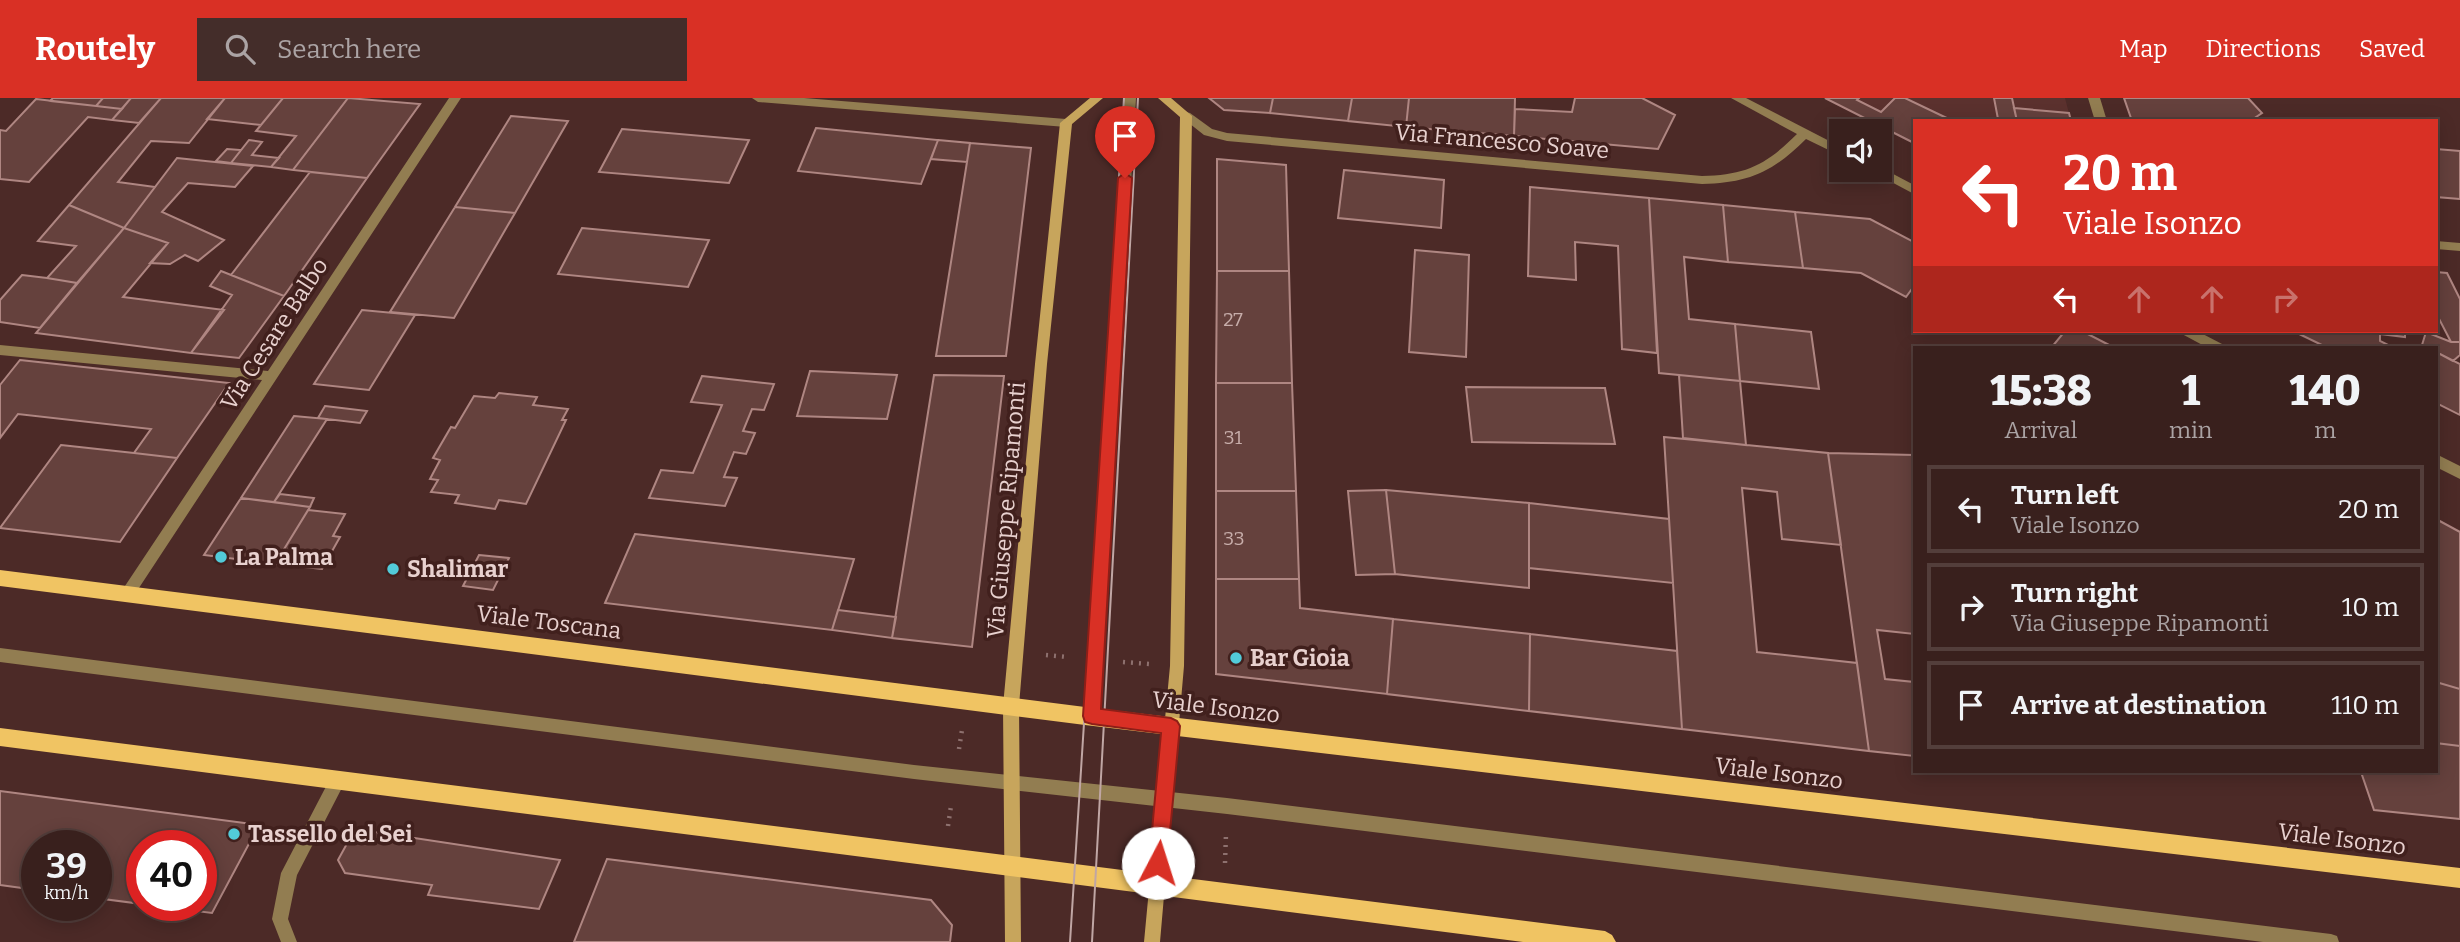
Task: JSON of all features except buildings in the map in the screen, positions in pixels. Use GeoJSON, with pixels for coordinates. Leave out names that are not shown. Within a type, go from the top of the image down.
{"type":"FeatureCollection","features":[{"type":"Feature","properties":{"kind":"main road","name":"Viale Toscana"},"geometry":{"type":"LineString","coordinates":[[0,578],[1092,716]]}},
{"type":"Feature","properties":{"kind":"main road","name":"Viale Isonzo"},"geometry":{"type":"LineString","coordinates":[[1092,716],[2460,878]]}},
{"type":"Feature","properties":{"kind":"main road"},"geometry":{"type":"LineString","coordinates":[[0,737],[1605,942]]}},
{"type":"Feature","properties":{"kind":"street","name":"Via Cesare Balbo"},"geometry":{"type":"LineString","coordinates":[[128,593],[455,98]]}},
{"type":"Feature","properties":{"kind":"street"},"geometry":{"type":"LineString","coordinates":[[766,98],[1066,123],[1097,98]]}},
{"type":"Feature","properties":{"kind":"street"},"geometry":{"type":"LineString","coordinates":[[1092,716],[1130,98]]}},
{"type":"Feature","properties":{"kind":"street"},"geometry":{"type":"LineString","coordinates":[[1152,942],[1177,653],[1186,116],[1164,98]]}},
{"type":"Feature","properties":{"kind":"street"},"geometry":{"type":"LineString","coordinates":[[1737,98],[1829,146]]}},
{"type":"Feature","properties":{"kind":"street"},"geometry":{"type":"LineString","coordinates":[[2094,98],[2100,119]]}},
{"type":"Feature","properties":{"kind":"street","name":"Via Francesco Soave"},"geometry":{"type":"LineString","coordinates":[[1186,116],[1209,132],[1227,137],[1702,180],[1740,177],[1765,168],[1776,162],[1805,133]]}},
{"type":"Feature","properties":{"kind":"street","name":"Via Giuseppe Ripamonti"},"geometry":{"type":"LineString","coordinates":[[1013,942],[1011,706],[1041,364],[1066,123]]}},
{"type":"Feature","properties":{"kind":"street"},"geometry":{"type":"LineString","coordinates":[[1892,179],[1913,189]]}},
{"type":"Feature","properties":{"kind":"street"},"geometry":{"type":"LineString","coordinates":[[2438,245],[2460,247]]}},
{"type":"Feature","properties":{"kind":"street"},"geometry":{"type":"LineString","coordinates":[[2190,333],[2215,346]]}},
{"type":"Feature","properties":{"kind":"street"},"geometry":{"type":"LineString","coordinates":[[0,349],[271,376]]}},
{"type":"Feature","properties":{"kind":"street"},"geometry":{"type":"LineString","coordinates":[[2438,461],[2460,473]]}},
{"type":"Feature","properties":{"kind":"street"},"geometry":{"type":"LineString","coordinates":[[0,655],[1012,783],[1164,799],[2331,942]]}},
{"type":"Feature","properties":{"kind":"street"},"geometry":{"type":"LineString","coordinates":[[289,942],[280,919],[289,873],[338,780]]}},
{"type":"Feature","properties":{"kind":"path"},"geometry":{"type":"LineString","coordinates":[[1038,654],[1077,658]]}},
{"type":"Feature","properties":{"kind":"path"},"geometry":{"type":"LineString","coordinates":[[1118,662],[1163,666]]}},
{"type":"Feature","properties":{"kind":"path"},"geometry":{"type":"LineString","coordinates":[[948,826],[951,803]]}},
{"type":"Feature","properties":{"kind":"path"},"geometry":{"type":"LineString","coordinates":[[940,813],[950,814]]}},
{"type":"Feature","properties":{"kind":"path"},"geometry":{"type":"LineString","coordinates":[[1224,866],[1226,833]]}},
{"type":"Feature","properties":{"kind":"shaded area"},"geometry":{"type":"Polygon","coordinates":[[[1825,98],[2065,98],[2070,119],[1913,119],[1913,142],[1892,132],[1892,119],[1867,119],[1825,98]]]}},
{"type":"Feature","properties":{"kind":"tram line"},"geometry":{"type":"LineString","coordinates":[[1070,942],[1124,98]]}},
{"type":"Feature","properties":{"kind":"tram line"},"geometry":{"type":"LineString","coordinates":[[1092,942],[1138,98]]}},
{"type":"Feature","properties":{"kind":"place","name":"La Palma"},"geometry":{"type":"Point","coordinates":[221,557]}},
{"type":"Feature","properties":{"kind":"place","name":"Shalimar"},"geometry":{"type":"Point","coordinates":[393,569]}},
{"type":"Feature","properties":{"kind":"place","name":"Bar Gioia"},"geometry":{"type":"Point","coordinates":[1236,658]}},
{"type":"Feature","properties":{"kind":"place","name":"Tassello del Sei"},"geometry":{"type":"Point","coordinates":[234,834]}},
{"type":"Feature","properties":{"kind":"route"},"geometry":{"type":"LineString","coordinates":[[1125,178],[1092,716],[1171,726],[1158,863]]}}]}
